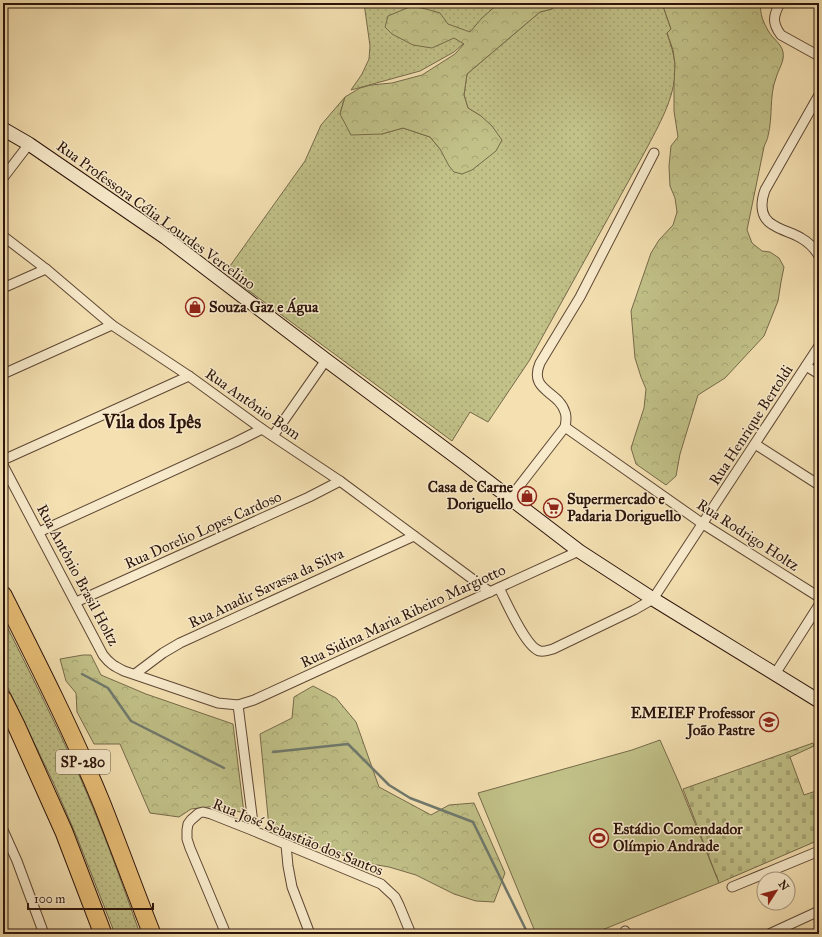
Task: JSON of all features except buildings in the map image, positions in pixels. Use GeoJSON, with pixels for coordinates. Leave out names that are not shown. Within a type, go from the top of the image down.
{"type":"FeatureCollection","features":[{"type":"Feature","properties":{"kind":"highway","name":"SP-280"},"geometry":{"type":"LineString","coordinates":[[3,595],[46,680],[102,804],[152,934]]}},
{"type":"Feature","properties":{"kind":"highway","name":"SP-280"},"geometry":{"type":"LineString","coordinates":[[3,699],[61,825],[103,934]]}},
{"type":"Feature","properties":{"kind":"main road","name":"Rua Professora Célia Lourdes Vercelino"},"geometry":{"type":"LineString","coordinates":[[3,129],[29,144],[166,238],[579,551],[819,701]]}},
{"type":"Feature","properties":{"kind":"street"},"geometry":{"type":"LineString","coordinates":[[780,3],[774,17],[774,24],[777,30],[781,35],[819,56]]}},
{"type":"Feature","properties":{"kind":"street"},"geometry":{"type":"LineString","coordinates":[[818,251],[800,237],[774,226],[763,214],[761,206],[765,190],[819,95]]}},
{"type":"Feature","properties":{"kind":"street"},"geometry":{"type":"LineString","coordinates":[[3,178],[29,144]]}},
{"type":"Feature","properties":{"kind":"street"},"geometry":{"type":"LineString","coordinates":[[510,498],[565,427],[565,411],[561,404],[542,387],[539,382],[537,376],[540,363],[580,297],[654,153]]}},
{"type":"Feature","properties":{"kind":"street","name":"Rua Antônio Bom"},"geometry":{"type":"LineString","coordinates":[[3,236],[46,269],[112,325],[190,376],[262,429],[340,481],[490,592]]}},
{"type":"Feature","properties":{"kind":"street"},"geometry":{"type":"LineString","coordinates":[[3,288],[46,269]]}},
{"type":"Feature","properties":{"kind":"street"},"geometry":{"type":"LineString","coordinates":[[3,374],[112,325]]}},
{"type":"Feature","properties":{"kind":"street","name":"Rua Henrique Bertoldi"},"geometry":{"type":"LineString","coordinates":[[654,599],[819,346]]}},
{"type":"Feature","properties":{"kind":"street"},"geometry":{"type":"LineString","coordinates":[[273,436],[326,360]]}},
{"type":"Feature","properties":{"kind":"street"},"geometry":{"type":"LineString","coordinates":[[806,366],[819,374]]}},
{"type":"Feature","properties":{"kind":"street"},"geometry":{"type":"LineString","coordinates":[[3,460],[190,376]]}},
{"type":"Feature","properties":{"kind":"street","name":"Rua Rodrigo Holtz"},"geometry":{"type":"LineString","coordinates":[[565,427],[703,524],[819,597]]}},
{"type":"Feature","properties":{"kind":"street"},"geometry":{"type":"LineString","coordinates":[[40,532],[262,429]]}},
{"type":"Feature","properties":{"kind":"street"},"geometry":{"type":"LineString","coordinates":[[755,444],[819,485]]}},
{"type":"Feature","properties":{"kind":"street","name":"Rua Antônio Brasil Holtz"},"geometry":{"type":"LineString","coordinates":[[3,464],[40,532],[103,655],[112,666],[218,703],[238,705]]}},
{"type":"Feature","properties":{"kind":"street","name":"Rua Dorelio Lopes Cardoso"},"geometry":{"type":"LineString","coordinates":[[76,602],[309,498],[340,481]]}},
{"type":"Feature","properties":{"kind":"street","name":"Rua Anadir Savassa da Silva"},"geometry":{"type":"LineString","coordinates":[[135,674],[180,643],[414,536]]}},
{"type":"Feature","properties":{"kind":"street","name":"Rua Sidina Maria Ribeiro Margiotto"},"geometry":{"type":"LineString","coordinates":[[238,705],[254,700],[579,551]]}},
{"type":"Feature","properties":{"kind":"street"},"geometry":{"type":"LineString","coordinates":[[499,588],[528,641],[534,648],[541,651],[553,649],[654,599]]}},
{"type":"Feature","properties":{"kind":"street"},"geometry":{"type":"LineString","coordinates":[[774,674],[819,605]]}},
{"type":"Feature","properties":{"kind":"street"},"geometry":{"type":"LineString","coordinates":[[238,705],[254,831]]}},
{"type":"Feature","properties":{"kind":"street","name":"Rua José Sebastião dos Santos"},"geometry":{"type":"LineString","coordinates":[[226,934],[187,840],[188,824],[195,816],[203,812],[254,831],[381,884],[395,897],[411,934]]}},
{"type":"Feature","properties":{"kind":"street"},"geometry":{"type":"LineString","coordinates":[[3,830],[17,861],[44,934]]}},
{"type":"Feature","properties":{"kind":"street"},"geometry":{"type":"LineString","coordinates":[[286,845],[292,887],[310,934]]}},
{"type":"Feature","properties":{"kind":"street"},"geometry":{"type":"LineString","coordinates":[[732,887],[819,851]]}},
{"type":"Feature","properties":{"kind":"street"},"geometry":{"type":"LineString","coordinates":[[769,934],[819,911]]}},
{"type":"Feature","properties":{"kind":"green space"},"geometry":{"type":"Polygon","coordinates":[[[364,3],[509,3],[454,52],[420,71],[351,90],[362,74],[369,59],[370,46],[364,3]]]}},
{"type":"Feature","properties":{"kind":"green space"},"geometry":{"type":"Polygon","coordinates":[[[499,3],[556,3],[552,9],[540,12],[467,74],[464,95],[468,108],[481,116],[492,126],[502,140],[496,151],[472,170],[462,174],[454,172],[440,149],[430,137],[403,128],[382,134],[351,135],[340,114],[345,97],[360,88],[371,85],[392,83],[422,75],[455,54],[464,44],[454,38],[432,48],[413,45],[392,34],[385,27],[388,16],[412,6],[440,13],[448,24],[470,32],[482,18],[499,3]]]}},
{"type":"Feature","properties":{"kind":"green space"},"geometry":{"type":"Polygon","coordinates":[[[556,3],[662,3],[671,29],[667,33],[675,64],[675,75],[671,96],[648,146],[529,361],[488,422],[470,412],[452,441],[233,279],[230,266],[305,161],[321,125],[345,97],[340,114],[382,134],[403,128],[430,137],[440,149],[481,116],[468,108],[464,95],[467,74],[540,12],[552,9],[556,3]]]}},
{"type":"Feature","properties":{"kind":"green space"},"geometry":{"type":"Polygon","coordinates":[[[662,3],[761,3],[761,14],[767,29],[781,46],[783,52],[782,62],[774,85],[768,138],[764,147],[747,230],[752,243],[762,251],[770,252],[779,258],[784,267],[778,301],[764,336],[725,378],[698,395],[680,454],[676,476],[666,485],[636,464],[631,448],[644,408],[646,389],[635,358],[631,311],[651,253],[659,240],[673,225],[677,212],[675,198],[670,186],[669,166],[671,146],[678,137],[674,111],[675,64],[673,50],[667,33],[671,29],[662,3]]]}},
{"type":"Feature","properties":{"kind":"green space"},"geometry":{"type":"Polygon","coordinates":[[[3,619],[61,735],[79,775],[103,834],[140,934],[115,934],[54,784],[3,678],[3,619]]]}},
{"type":"Feature","properties":{"kind":"green space"},"geometry":{"type":"Polygon","coordinates":[[[91,655],[101,675],[146,694],[233,724],[244,813],[217,806],[191,809],[179,817],[150,813],[120,744],[94,744],[77,712],[76,693],[66,681],[60,659],[91,655]]]}},
{"type":"Feature","properties":{"kind":"green space"},"geometry":{"type":"Polygon","coordinates":[[[313,686],[336,698],[356,722],[379,787],[431,815],[449,805],[474,803],[505,873],[494,902],[476,901],[454,894],[416,875],[389,867],[366,863],[324,849],[269,827],[260,734],[292,718],[294,697],[313,686]]]}},
{"type":"Feature","properties":{"kind":"green space","name":"Estádio Comendador Olímpio Andrade"},"geometry":{"type":"Polygon","coordinates":[[[660,740],[719,883],[592,934],[536,934],[478,793],[632,750],[660,740]]]}},
{"type":"Feature","properties":{"kind":"green space"},"geometry":{"type":"Polygon","coordinates":[[[813,743],[814,746],[790,757],[804,795],[819,790],[819,840],[719,883],[683,789],[813,743]]]}},
{"type":"Feature","properties":{"kind":"waterway"},"geometry":{"type":"LineString","coordinates":[[82,674],[108,688],[131,721],[224,768]]}},
{"type":"Feature","properties":{"kind":"waterway"},"geometry":{"type":"LineString","coordinates":[[273,752],[348,744],[389,785],[410,798],[473,822],[528,934]]}},
{"type":"Feature","properties":{"kind":"place","name":"Souza Gaz e Água"},"geometry":{"type":"Point","coordinates":[195,307]}},
{"type":"Feature","properties":{"kind":"place","name":"Casa de Carne Doriguello"},"geometry":{"type":"Point","coordinates":[527,496]}},
{"type":"Feature","properties":{"kind":"place","name":"Supermercado e Padaria Doriguello"},"geometry":{"type":"Point","coordinates":[553,508]}},
{"type":"Feature","properties":{"kind":"place","name":"EMEIEF Professor João Pastre"},"geometry":{"type":"Point","coordinates":[769,722]}},
{"type":"Feature","properties":{"kind":"place","name":"Estádio Comendador Olímpio Andrade"},"geometry":{"type":"Point","coordinates":[599,838]}},
{"type":"Feature","properties":{"kind":"district","name":"Vila dos Ipês"},"geometry":{"type":"Point","coordinates":[152,421]}}]}
